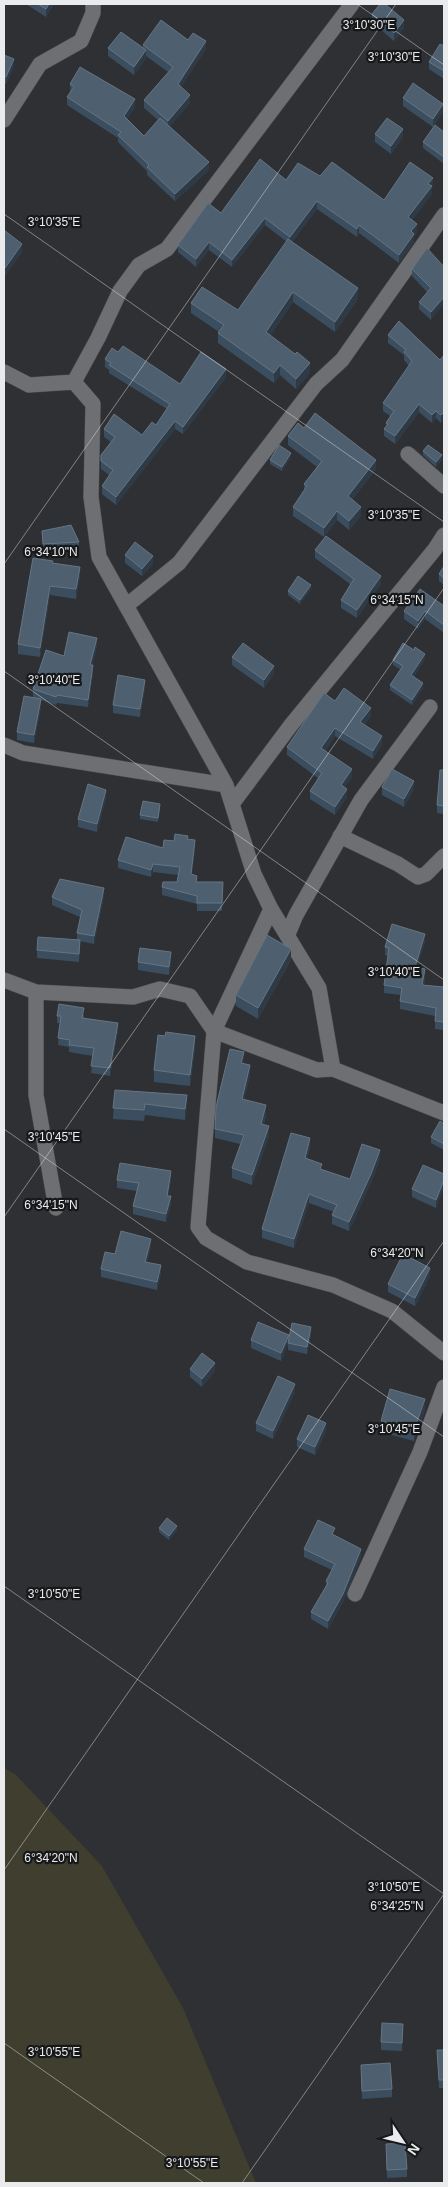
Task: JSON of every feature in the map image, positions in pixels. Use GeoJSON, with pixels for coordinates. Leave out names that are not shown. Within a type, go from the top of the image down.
{"type":"FeatureCollection","features":[{"type":"Feature","properties":{"kind":"street"},"geometry":{"type":"LineString","coordinates":[[4,120],[40,64],[81,42],[93,13],[94,4]]}},
{"type":"Feature","properties":{"kind":"street"},"geometry":{"type":"LineString","coordinates":[[74,382],[98,338],[120,291],[139,265],[167,249],[352,4]]}},
{"type":"Feature","properties":{"kind":"street"},"geometry":{"type":"LineString","coordinates":[[126,606],[180,562],[316,384],[342,360],[444,215]]}},
{"type":"Feature","properties":{"kind":"street"},"geometry":{"type":"LineString","coordinates":[[4,372],[29,385],[74,382]]}},
{"type":"Feature","properties":{"kind":"street"},"geometry":{"type":"LineString","coordinates":[[74,382],[93,404],[91,497],[99,557],[226,785],[254,874],[271,909],[288,934],[318,988],[333,1069]]}},
{"type":"Feature","properties":{"kind":"street"},"geometry":{"type":"LineString","coordinates":[[408,454],[444,486]]}},
{"type":"Feature","properties":{"kind":"street"},"geometry":{"type":"LineString","coordinates":[[232,804],[291,726],[435,549],[444,534]]}},
{"type":"Feature","properties":{"kind":"street"},"geometry":{"type":"LineString","coordinates":[[288,934],[296,915],[360,800],[430,707]]}},
{"type":"Feature","properties":{"kind":"street"},"geometry":{"type":"LineString","coordinates":[[4,744],[23,752],[226,785]]}},
{"type":"Feature","properties":{"kind":"street"},"geometry":{"type":"LineString","coordinates":[[340,836],[398,864],[418,877],[426,874],[444,856]]}},
{"type":"Feature","properties":{"kind":"street"},"geometry":{"type":"LineString","coordinates":[[271,909],[214,1031],[198,1227],[206,1238],[247,1262],[333,1285],[392,1311],[444,1353]]}},
{"type":"Feature","properties":{"kind":"street"},"geometry":{"type":"LineString","coordinates":[[4,980],[36,992],[133,997],[160,989],[190,996],[214,1031],[317,1070],[333,1069],[444,1113]]}},
{"type":"Feature","properties":{"kind":"street"},"geometry":{"type":"LineString","coordinates":[[36,992],[36,1095],[56,1208]]}},
{"type":"Feature","properties":{"kind":"street"},"geometry":{"type":"LineString","coordinates":[[355,1594],[420,1452],[444,1387]]}},
{"type":"Feature","properties":{"kind":"shaded area"},"geometry":{"type":"Polygon","coordinates":[[[4,1768],[16,1775],[102,1866],[183,2008],[256,2183],[4,2183],[4,1768]]]}},
{"type":"Feature","properties":{"kind":"building"},"geometry":{"type":"Polygon","coordinates":[[[38,4],[49,4],[46,9],[38,4]]]}},
{"type":"Feature","properties":{"kind":"building"},"geometry":{"type":"Polygon","coordinates":[[[380,4],[385,4],[404,20],[394,33],[372,14],[380,4]]]}},
{"type":"Feature","properties":{"kind":"building"},"geometry":{"type":"Polygon","coordinates":[[[161,20],[188,40],[193,33],[206,41],[178,84],[190,95],[168,121],[144,100],[173,67],[143,45],[161,20]]]}},
{"type":"Feature","properties":{"kind":"building"},"geometry":{"type":"Polygon","coordinates":[[[121,32],[146,50],[134,67],[108,48],[121,32]]]}},
{"type":"Feature","properties":{"kind":"building"},"geometry":{"type":"Polygon","coordinates":[[[440,44],[444,46],[444,71],[429,62],[440,44]]]}},
{"type":"Feature","properties":{"kind":"building"},"geometry":{"type":"Polygon","coordinates":[[[4,55],[14,59],[6,77],[4,76],[4,55]]]}},
{"type":"Feature","properties":{"kind":"building"},"geometry":{"type":"Polygon","coordinates":[[[80,67],[135,99],[124,116],[144,136],[160,118],[209,162],[175,194],[118,135],[121,132],[67,97],[74,87],[70,84],[80,67]]]}},
{"type":"Feature","properties":{"kind":"building"},"geometry":{"type":"Polygon","coordinates":[[[413,83],[443,104],[433,119],[403,98],[413,83]]]}},
{"type":"Feature","properties":{"kind":"building"},"geometry":{"type":"Polygon","coordinates":[[[387,118],[403,129],[391,146],[375,134],[387,118]]]}},
{"type":"Feature","properties":{"kind":"building"},"geometry":{"type":"Polygon","coordinates":[[[435,125],[444,132],[444,157],[423,142],[435,125]]]}},
{"type":"Feature","properties":{"kind":"building"},"geometry":{"type":"Polygon","coordinates":[[[260,159],[286,180],[298,163],[320,176],[332,162],[384,200],[410,162],[433,178],[428,184],[432,186],[408,217],[417,224],[411,231],[414,234],[399,255],[359,225],[357,229],[317,201],[290,237],[265,218],[232,260],[209,242],[196,259],[178,245],[208,203],[221,213],[260,159]]]}},
{"type":"Feature","properties":{"kind":"building"},"geometry":{"type":"Polygon","coordinates":[[[4,230],[22,244],[5,268],[4,267],[4,230]]]}},
{"type":"Feature","properties":{"kind":"building"},"geometry":{"type":"Polygon","coordinates":[[[288,239],[358,288],[335,322],[293,292],[266,332],[295,354],[297,352],[310,363],[296,379],[280,365],[274,373],[218,333],[224,325],[191,303],[202,287],[238,310],[288,239]]]}},
{"type":"Feature","properties":{"kind":"building"},"geometry":{"type":"Polygon","coordinates":[[[427,248],[444,267],[444,297],[431,312],[419,302],[431,288],[412,269],[427,248]]]}},
{"type":"Feature","properties":{"kind":"building"},"geometry":{"type":"Polygon","coordinates":[[[399,321],[440,360],[444,355],[444,412],[441,415],[436,411],[432,415],[419,404],[395,436],[384,429],[394,411],[383,403],[412,361],[404,352],[406,350],[388,335],[399,321]]]}},
{"type":"Feature","properties":{"kind":"building"},"geometry":{"type":"Polygon","coordinates":[[[123,346],[180,384],[201,352],[226,369],[183,427],[175,421],[116,497],[102,486],[113,470],[101,461],[101,455],[115,437],[104,429],[114,414],[142,435],[152,422],[156,425],[170,404],[109,365],[111,363],[105,359],[112,348],[118,352],[123,346]]]}},
{"type":"Feature","properties":{"kind":"building"},"geometry":{"type":"Polygon","coordinates":[[[315,413],[376,460],[348,496],[361,507],[349,521],[337,511],[324,528],[293,507],[307,486],[304,484],[322,461],[288,436],[298,423],[304,428],[315,413]]]}},
{"type":"Feature","properties":{"kind":"building"},"geometry":{"type":"Polygon","coordinates":[[[279,445],[291,453],[282,467],[270,460],[279,445]]]}},
{"type":"Feature","properties":{"kind":"building"},"geometry":{"type":"Polygon","coordinates":[[[428,445],[442,455],[436,462],[423,451],[428,445]]]}},
{"type":"Feature","properties":{"kind":"building"},"geometry":{"type":"Polygon","coordinates":[[[71,525],[79,542],[43,544],[42,531],[71,525]]]}},
{"type":"Feature","properties":{"kind":"building"},"geometry":{"type":"Polygon","coordinates":[[[326,536],[381,576],[357,610],[341,600],[354,579],[315,550],[326,536]]]}},
{"type":"Feature","properties":{"kind":"building"},"geometry":{"type":"Polygon","coordinates":[[[135,542],[153,556],[142,569],[125,555],[135,542]]]}},
{"type":"Feature","properties":{"kind":"building"},"geometry":{"type":"Polygon","coordinates":[[[33,558],[80,567],[76,589],[50,586],[40,648],[18,644],[33,558]]]}},
{"type":"Feature","properties":{"kind":"building"},"geometry":{"type":"Polygon","coordinates":[[[444,566],[444,578],[439,574],[444,566]]]}},
{"type":"Feature","properties":{"kind":"building"},"geometry":{"type":"Polygon","coordinates":[[[298,576],[311,585],[300,600],[288,591],[298,576]]]}},
{"type":"Feature","properties":{"kind":"building"},"geometry":{"type":"Polygon","coordinates":[[[420,589],[444,606],[444,625],[425,611],[418,621],[404,611],[420,589]]]}},
{"type":"Feature","properties":{"kind":"building"},"geometry":{"type":"Polygon","coordinates":[[[69,632],[97,638],[90,665],[93,665],[88,700],[57,695],[56,697],[33,689],[46,650],[64,656],[69,632]]]}},
{"type":"Feature","properties":{"kind":"building"},"geometry":{"type":"Polygon","coordinates":[[[243,643],[274,666],[264,680],[232,657],[243,643]]]}},
{"type":"Feature","properties":{"kind":"building"},"geometry":{"type":"Polygon","coordinates":[[[403,643],[414,650],[415,647],[425,654],[411,675],[423,683],[412,700],[390,685],[403,666],[393,660],[403,643]]]}},
{"type":"Feature","properties":{"kind":"building"},"geometry":{"type":"Polygon","coordinates":[[[118,675],[145,680],[140,709],[113,705],[118,675]]]}},
{"type":"Feature","properties":{"kind":"building"},"geometry":{"type":"Polygon","coordinates":[[[344,688],[371,708],[360,722],[382,736],[373,751],[335,728],[321,748],[352,769],[341,785],[347,789],[335,807],[310,791],[322,773],[287,747],[324,693],[335,701],[344,688]]]}},
{"type":"Feature","properties":{"kind":"building"},"geometry":{"type":"Polygon","coordinates":[[[24,696],[41,699],[34,735],[17,732],[24,696]]]}},
{"type":"Feature","properties":{"kind":"building"},"geometry":{"type":"Polygon","coordinates":[[[392,769],[414,781],[404,799],[382,787],[392,769]]]}},
{"type":"Feature","properties":{"kind":"building"},"geometry":{"type":"Polygon","coordinates":[[[440,770],[444,770],[444,806],[437,805],[440,770]]]}},
{"type":"Feature","properties":{"kind":"building"},"geometry":{"type":"Polygon","coordinates":[[[88,784],[106,790],[97,824],[78,819],[88,784]]]}},
{"type":"Feature","properties":{"kind":"building"},"geometry":{"type":"Polygon","coordinates":[[[143,801],[160,804],[158,818],[140,815],[143,801]]]}},
{"type":"Feature","properties":{"kind":"building"},"geometry":{"type":"Polygon","coordinates":[[[175,834],[188,836],[187,839],[195,840],[191,874],[197,876],[196,882],[223,882],[222,903],[197,903],[197,896],[162,887],[163,882],[177,882],[180,867],[153,864],[151,870],[118,860],[126,837],[163,848],[164,840],[174,841],[175,834]]]}},
{"type":"Feature","properties":{"kind":"building"},"geometry":{"type":"Polygon","coordinates":[[[60,879],[104,888],[94,936],[77,933],[82,910],[52,897],[60,879]]]}},
{"type":"Feature","properties":{"kind":"building"},"geometry":{"type":"Polygon","coordinates":[[[392,924],[425,934],[415,967],[425,969],[422,985],[444,987],[444,1022],[435,1021],[436,1008],[400,1001],[402,988],[384,985],[389,948],[385,947],[392,924]]]}},
{"type":"Feature","properties":{"kind":"building"},"geometry":{"type":"Polygon","coordinates":[[[267,935],[291,949],[258,1008],[236,995],[267,935]]]}},
{"type":"Feature","properties":{"kind":"building"},"geometry":{"type":"Polygon","coordinates":[[[38,937],[80,940],[79,954],[37,950],[38,937]]]}},
{"type":"Feature","properties":{"kind":"building"},"geometry":{"type":"Polygon","coordinates":[[[140,948],[171,952],[169,967],[138,962],[140,948]]]}},
{"type":"Feature","properties":{"kind":"building"},"geometry":{"type":"Polygon","coordinates":[[[59,1004],[84,1008],[82,1018],[118,1023],[110,1068],[91,1066],[94,1048],[69,1045],[70,1040],[58,1038],[61,1016],[57,1016],[59,1004]]]}},
{"type":"Feature","properties":{"kind":"building"},"geometry":{"type":"Polygon","coordinates":[[[166,1032],[195,1036],[190,1075],[154,1070],[158,1035],[165,1036],[166,1032]]]}},
{"type":"Feature","properties":{"kind":"building"},"geometry":{"type":"Polygon","coordinates":[[[230,1049],[244,1052],[241,1063],[250,1065],[242,1099],[266,1105],[261,1124],[269,1126],[252,1175],[232,1168],[244,1135],[215,1129],[216,1107],[230,1049]]]}},
{"type":"Feature","properties":{"kind":"building"},"geometry":{"type":"Polygon","coordinates":[[[115,1090],[187,1095],[185,1109],[145,1104],[144,1110],[113,1108],[115,1090]]]}},
{"type":"Feature","properties":{"kind":"building"},"geometry":{"type":"Polygon","coordinates":[[[440,1121],[444,1124],[444,1144],[431,1137],[440,1121]]]}},
{"type":"Feature","properties":{"kind":"building"},"geometry":{"type":"Polygon","coordinates":[[[291,1133],[310,1138],[305,1158],[322,1164],[320,1169],[350,1179],[362,1144],[380,1150],[349,1222],[332,1215],[337,1205],[309,1194],[294,1239],[262,1229],[291,1133]]]}},
{"type":"Feature","properties":{"kind":"building"},"geometry":{"type":"Polygon","coordinates":[[[120,1163],[171,1171],[167,1196],[171,1196],[166,1214],[133,1206],[139,1183],[117,1180],[120,1163]]]}},
{"type":"Feature","properties":{"kind":"building"},"geometry":{"type":"Polygon","coordinates":[[[423,1165],[444,1174],[444,1180],[436,1200],[412,1189],[423,1165]]]}},
{"type":"Feature","properties":{"kind":"building"},"geometry":{"type":"Polygon","coordinates":[[[121,1231],[151,1239],[145,1262],[161,1265],[157,1282],[101,1269],[105,1252],[115,1254],[121,1231]]]}},
{"type":"Feature","properties":{"kind":"building"},"geometry":{"type":"Polygon","coordinates":[[[403,1254],[430,1268],[415,1298],[388,1284],[403,1254]]]}},
{"type":"Feature","properties":{"kind":"building"},"geometry":{"type":"Polygon","coordinates":[[[258,1322],[289,1335],[281,1353],[251,1340],[258,1322]]]}},
{"type":"Feature","properties":{"kind":"building"},"geometry":{"type":"Polygon","coordinates":[[[292,1323],[311,1327],[307,1347],[288,1343],[292,1323]]]}},
{"type":"Feature","properties":{"kind":"building"},"geometry":{"type":"Polygon","coordinates":[[[202,1353],[215,1363],[202,1379],[190,1369],[202,1353]]]}},
{"type":"Feature","properties":{"kind":"building"},"geometry":{"type":"Polygon","coordinates":[[[278,1376],[295,1384],[273,1431],[256,1423],[278,1376]]]}},
{"type":"Feature","properties":{"kind":"building"},"geometry":{"type":"Polygon","coordinates":[[[390,1389],[425,1399],[414,1430],[381,1421],[390,1389]]]}},
{"type":"Feature","properties":{"kind":"building"},"geometry":{"type":"Polygon","coordinates":[[[308,1415],[326,1423],[315,1447],[297,1439],[308,1415]]]}},
{"type":"Feature","properties":{"kind":"building"},"geometry":{"type":"Polygon","coordinates":[[[167,1518],[177,1526],[169,1536],[159,1528],[167,1518]]]}},
{"type":"Feature","properties":{"kind":"building"},"geometry":{"type":"Polygon","coordinates":[[[318,1520],[335,1528],[332,1534],[361,1549],[343,1594],[328,1621],[311,1612],[328,1583],[326,1581],[335,1564],[304,1549],[318,1520]]]}},
{"type":"Feature","properties":{"kind":"building"},"geometry":{"type":"Polygon","coordinates":[[[382,2023],[403,2024],[402,2043],[381,2042],[382,2023]]]}},
{"type":"Feature","properties":{"kind":"building"},"geometry":{"type":"Polygon","coordinates":[[[437,2050],[444,2050],[444,2080],[439,2080],[437,2050]]]}},
{"type":"Feature","properties":{"kind":"building"},"geometry":{"type":"Polygon","coordinates":[[[390,2063],[392,2089],[362,2091],[361,2065],[390,2063]]]}},
{"type":"Feature","properties":{"kind":"building"},"geometry":{"type":"Polygon","coordinates":[[[405,2143],[407,2169],[387,2170],[386,2144],[405,2143]]]}}]}
